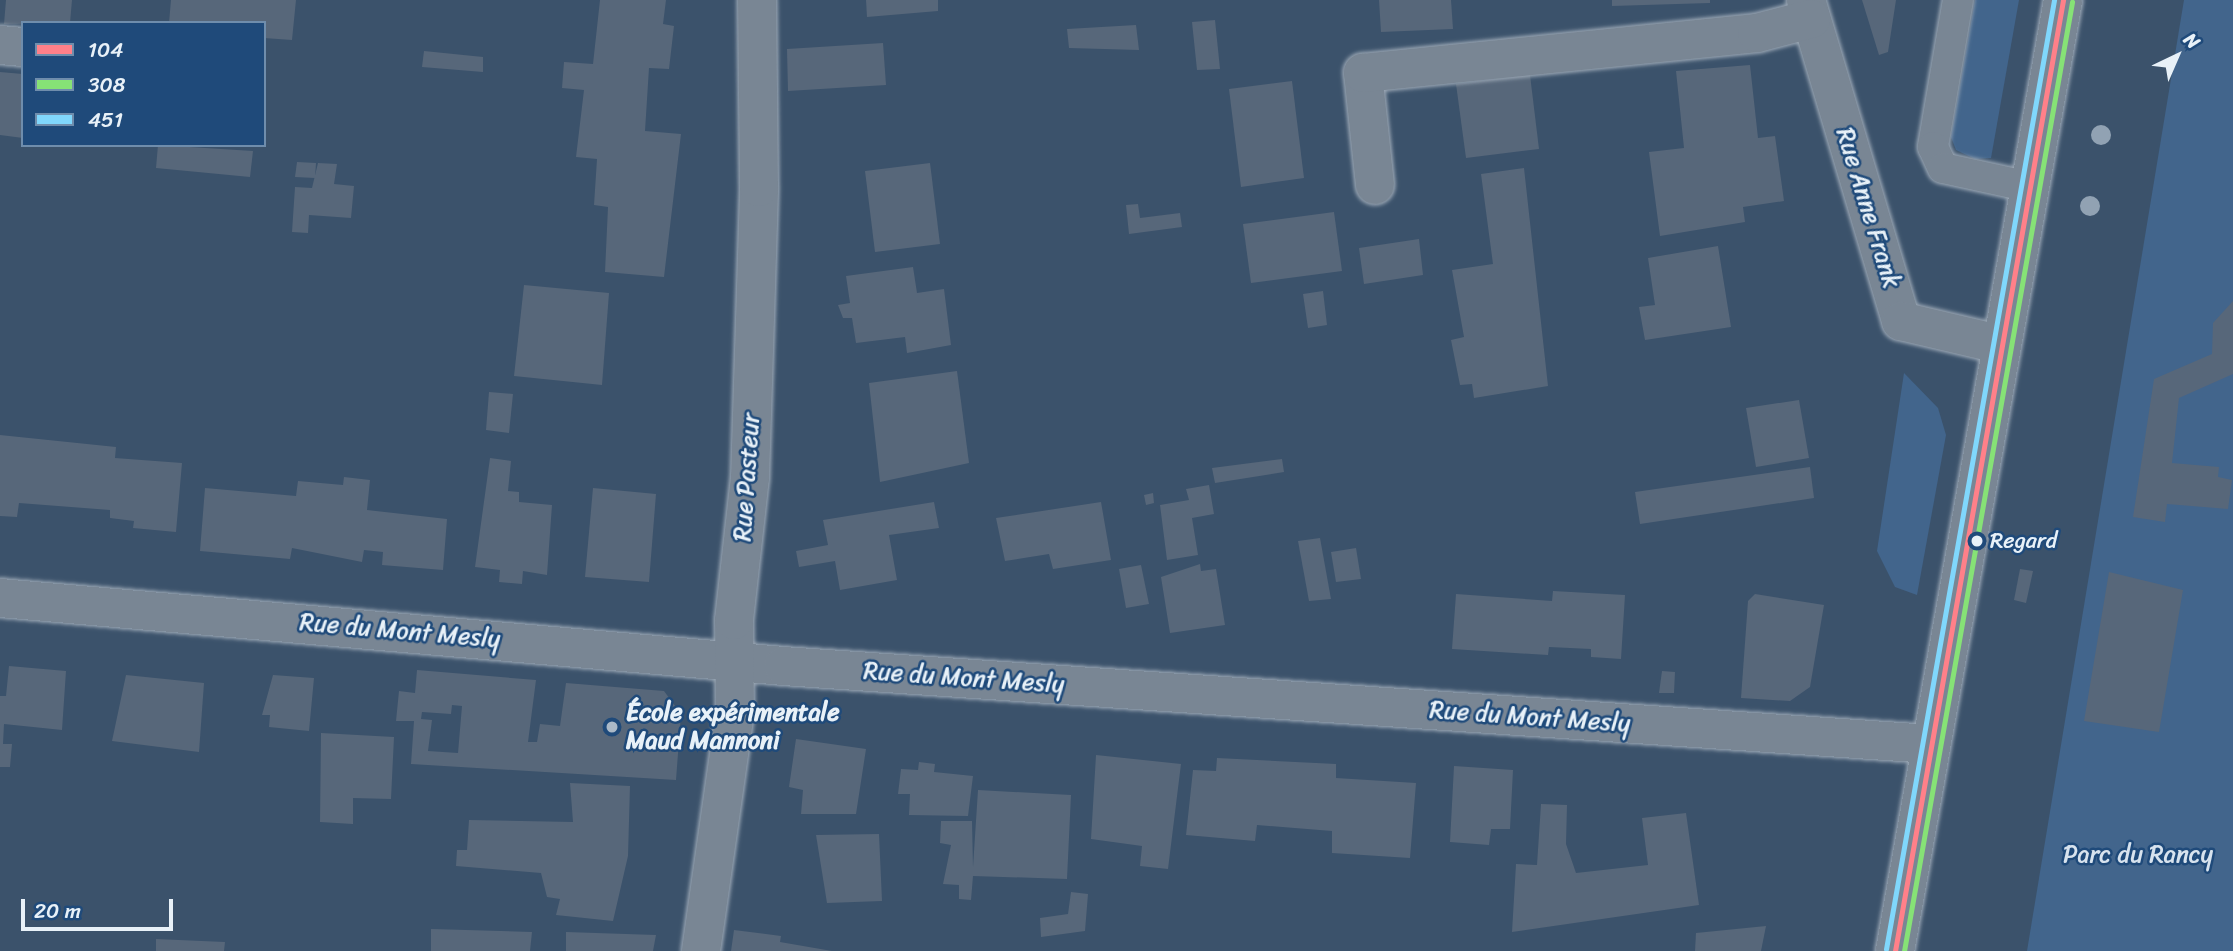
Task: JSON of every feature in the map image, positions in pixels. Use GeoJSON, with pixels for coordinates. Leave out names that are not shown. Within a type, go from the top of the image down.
{"type":"FeatureCollection","features":[{"type":"Feature","properties":{"kind":"street","name":"Rue Pasteur"},"geometry":{"type":"LineString","coordinates":[[701,951],[735,713],[733,660],[750,464],[760,187],[757,0]]}},
{"type":"Feature","properties":{"kind":"street"},"geometry":{"type":"LineString","coordinates":[[1895,951],[1999,344],[2063,0]]}},
{"type":"Feature","properties":{"kind":"street"},"geometry":{"type":"LineString","coordinates":[[1375,185],[1363,73],[1757,33],[1808,10]]}},
{"type":"Feature","properties":{"kind":"street","name":"Rue Anne Frank"},"geometry":{"type":"LineString","coordinates":[[1808,10],[1902,321],[1999,344]]}},
{"type":"Feature","properties":{"kind":"street"},"geometry":{"type":"LineString","coordinates":[[0,45],[21,47]]}},
{"type":"Feature","properties":{"kind":"street","name":"Rue du Mont Mesly"},"geometry":{"type":"LineString","coordinates":[[0,598],[733,660],[1930,744]]}},
{"type":"Feature","properties":{"kind":"lane"},"geometry":{"type":"LineString","coordinates":[[1958,0],[1933,147],[1943,168],[2030,187]]}},
{"type":"Feature","properties":{"kind":"green space"},"geometry":{"type":"Polygon","coordinates":[[[1975,0],[2019,0],[1991,158],[1975,159],[1956,150],[1951,137],[1975,0]]]}},
{"type":"Feature","properties":{"kind":"green space","name":"Parc du Rancy"},"geometry":{"type":"Polygon","coordinates":[[[2184,0],[2233,0],[2233,951],[2027,951],[2184,0]]]}},
{"type":"Feature","properties":{"kind":"green space"},"geometry":{"type":"Polygon","coordinates":[[[1904,373],[1938,408],[1946,435],[1917,595],[1895,587],[1877,551],[1904,373]]]}},
{"type":"Feature","properties":{"kind":"building"},"geometry":{"type":"Polygon","coordinates":[[[6,0],[72,0],[70,21],[21,21],[21,24],[4,24],[6,0]]]}},
{"type":"Feature","properties":{"kind":"building"},"geometry":{"type":"Polygon","coordinates":[[[171,0],[296,0],[292,40],[266,38],[266,21],[169,21],[171,0]]]}},
{"type":"Feature","properties":{"kind":"building"},"geometry":{"type":"Polygon","coordinates":[[[600,0],[666,0],[663,24],[674,26],[669,69],[649,68],[645,131],[681,134],[664,277],[605,272],[608,207],[594,205],[597,159],[576,157],[584,90],[562,88],[564,62],[593,64],[600,0]]]}},
{"type":"Feature","properties":{"kind":"building"},"geometry":{"type":"Polygon","coordinates":[[[866,0],[938,0],[938,11],[867,17],[866,0]]]}},
{"type":"Feature","properties":{"kind":"building"},"geometry":{"type":"Polygon","coordinates":[[[1379,0],[1451,0],[1453,29],[1381,32],[1379,0]]]}},
{"type":"Feature","properties":{"kind":"building"},"geometry":{"type":"Polygon","coordinates":[[[1612,0],[1710,0],[1710,3],[1612,6],[1612,0]]]}},
{"type":"Feature","properties":{"kind":"building"},"geometry":{"type":"Polygon","coordinates":[[[1862,0],[1896,0],[1888,52],[1879,55],[1862,0]]]}},
{"type":"Feature","properties":{"kind":"building"},"geometry":{"type":"Polygon","coordinates":[[[1215,20],[1220,69],[1197,70],[1192,22],[1215,20]]]}},
{"type":"Feature","properties":{"kind":"building"},"geometry":{"type":"Polygon","coordinates":[[[1136,25],[1139,50],[1069,48],[1067,29],[1136,25]]]}},
{"type":"Feature","properties":{"kind":"building"},"geometry":{"type":"Polygon","coordinates":[[[883,43],[886,85],[788,91],[787,49],[883,43]]]}},
{"type":"Feature","properties":{"kind":"building"},"geometry":{"type":"Polygon","coordinates":[[[424,51],[483,57],[483,72],[422,67],[424,51]]]}},
{"type":"Feature","properties":{"kind":"building"},"geometry":{"type":"Polygon","coordinates":[[[1750,65],[1758,138],[1775,136],[1784,201],[1743,207],[1745,222],[1660,236],[1649,152],[1684,148],[1676,71],[1750,65]]]}},
{"type":"Feature","properties":{"kind":"building"},"geometry":{"type":"Polygon","coordinates":[[[0,72],[21,74],[21,138],[0,135],[0,72]]]}},
{"type":"Feature","properties":{"kind":"building"},"geometry":{"type":"Polygon","coordinates":[[[1530,75],[1539,149],[1466,158],[1456,84],[1530,75]]]}},
{"type":"Feature","properties":{"kind":"building"},"geometry":{"type":"Polygon","coordinates":[[[1292,81],[1304,178],[1241,187],[1229,89],[1292,81]]]}},
{"type":"Feature","properties":{"kind":"building"},"geometry":{"type":"Polygon","coordinates":[[[158,147],[253,151],[250,177],[156,168],[158,147]]]}},
{"type":"Feature","properties":{"kind":"building"},"geometry":{"type":"Polygon","coordinates":[[[297,162],[316,163],[315,178],[295,177],[297,162]]]}},
{"type":"Feature","properties":{"kind":"building"},"geometry":{"type":"Polygon","coordinates":[[[318,163],[337,164],[334,184],[354,186],[351,218],[309,215],[308,233],[292,232],[295,187],[312,188],[318,163]]]}},
{"type":"Feature","properties":{"kind":"building"},"geometry":{"type":"Polygon","coordinates":[[[930,163],[940,244],[875,252],[865,171],[930,163]]]}},
{"type":"Feature","properties":{"kind":"building"},"geometry":{"type":"Polygon","coordinates":[[[1524,168],[1548,386],[1474,398],[1472,384],[1460,385],[1451,340],[1464,337],[1452,270],[1493,264],[1481,174],[1524,168]]]}},
{"type":"Feature","properties":{"kind":"building"},"geometry":{"type":"Polygon","coordinates":[[[1138,204],[1140,218],[1180,213],[1182,227],[1129,234],[1126,205],[1138,204]]]}},
{"type":"Feature","properties":{"kind":"building"},"geometry":{"type":"Polygon","coordinates":[[[1334,212],[1342,271],[1251,283],[1243,224],[1334,212]]]}},
{"type":"Feature","properties":{"kind":"building"},"geometry":{"type":"Polygon","coordinates":[[[1419,239],[1423,275],[1364,284],[1359,248],[1419,239]]]}},
{"type":"Feature","properties":{"kind":"building"},"geometry":{"type":"Polygon","coordinates":[[[1718,246],[1731,327],[1645,340],[1639,307],[1655,305],[1648,258],[1718,246]]]}},
{"type":"Feature","properties":{"kind":"building"},"geometry":{"type":"Polygon","coordinates":[[[913,267],[917,293],[944,289],[951,345],[907,353],[905,337],[856,343],[852,318],[843,318],[838,305],[850,303],[846,276],[913,267]]]}},
{"type":"Feature","properties":{"kind":"building"},"geometry":{"type":"Polygon","coordinates":[[[524,285],[609,293],[602,385],[514,376],[524,285]]]}},
{"type":"Feature","properties":{"kind":"building"},"geometry":{"type":"Polygon","coordinates":[[[1323,291],[1327,325],[1308,328],[1303,294],[1323,291]]]}},
{"type":"Feature","properties":{"kind":"building"},"geometry":{"type":"Polygon","coordinates":[[[2233,301],[2233,374],[2179,398],[2172,463],[2219,467],[2218,477],[2232,480],[2228,509],[2167,504],[2165,522],[2133,517],[2154,379],[2212,354],[2213,323],[2233,301]]]}},
{"type":"Feature","properties":{"kind":"building"},"geometry":{"type":"Polygon","coordinates":[[[957,371],[969,463],[880,482],[869,383],[957,371]]]}},
{"type":"Feature","properties":{"kind":"building"},"geometry":{"type":"Polygon","coordinates":[[[489,392],[513,394],[509,433],[486,430],[489,392]]]}},
{"type":"Feature","properties":{"kind":"building"},"geometry":{"type":"Polygon","coordinates":[[[1799,400],[1809,458],[1756,467],[1746,408],[1799,400]]]}},
{"type":"Feature","properties":{"kind":"building"},"geometry":{"type":"Polygon","coordinates":[[[0,435],[116,447],[115,458],[182,463],[176,532],[133,528],[134,521],[110,518],[110,510],[19,503],[17,517],[0,516],[0,435]]]}},
{"type":"Feature","properties":{"kind":"building"},"geometry":{"type":"Polygon","coordinates":[[[490,458],[511,461],[508,491],[519,492],[519,502],[552,505],[547,575],[523,571],[522,584],[499,582],[500,570],[475,567],[490,458]]]}},
{"type":"Feature","properties":{"kind":"building"},"geometry":{"type":"Polygon","coordinates":[[[1282,459],[1284,472],[1215,483],[1212,468],[1282,459]]]}},
{"type":"Feature","properties":{"kind":"building"},"geometry":{"type":"Polygon","coordinates":[[[1810,467],[1814,498],[1640,524],[1635,492],[1810,467]]]}},
{"type":"Feature","properties":{"kind":"building"},"geometry":{"type":"Polygon","coordinates":[[[344,477],[370,480],[367,510],[447,519],[443,570],[382,565],[383,552],[364,550],[362,562],[292,548],[290,559],[200,551],[205,488],[296,496],[298,481],[343,485],[344,477]]]}},
{"type":"Feature","properties":{"kind":"building"},"geometry":{"type":"Polygon","coordinates":[[[1209,485],[1214,514],[1192,518],[1198,555],[1167,560],[1160,505],[1189,500],[1186,489],[1209,485]]]}},
{"type":"Feature","properties":{"kind":"building"},"geometry":{"type":"Polygon","coordinates":[[[593,488],[656,494],[649,582],[585,577],[593,488]]]}},
{"type":"Feature","properties":{"kind":"building"},"geometry":{"type":"Polygon","coordinates":[[[1153,493],[1154,503],[1146,505],[1144,495],[1153,493]]]}},
{"type":"Feature","properties":{"kind":"building"},"geometry":{"type":"Polygon","coordinates":[[[934,502],[939,528],[889,535],[897,580],[840,590],[835,561],[799,567],[796,551],[828,545],[823,520],[934,502]]]}},
{"type":"Feature","properties":{"kind":"building"},"geometry":{"type":"Polygon","coordinates":[[[1101,502],[1111,560],[1053,569],[1049,554],[1005,561],[996,518],[1101,502]]]}},
{"type":"Feature","properties":{"kind":"building"},"geometry":{"type":"Polygon","coordinates":[[[1320,538],[1331,599],[1309,601],[1298,541],[1320,538]]]}},
{"type":"Feature","properties":{"kind":"building"},"geometry":{"type":"Polygon","coordinates":[[[1356,548],[1361,579],[1336,582],[1331,552],[1356,548]]]}},
{"type":"Feature","properties":{"kind":"building"},"geometry":{"type":"Polygon","coordinates":[[[1200,564],[1201,571],[1216,569],[1225,625],[1170,633],[1161,577],[1200,564]]]}},
{"type":"Feature","properties":{"kind":"building"},"geometry":{"type":"Polygon","coordinates":[[[1141,565],[1149,604],[1126,608],[1119,569],[1141,565]]]}},
{"type":"Feature","properties":{"kind":"building"},"geometry":{"type":"Polygon","coordinates":[[[2020,569],[2033,571],[2026,603],[2014,600],[2020,569]]]}},
{"type":"Feature","properties":{"kind":"building"},"geometry":{"type":"Polygon","coordinates":[[[2109,572],[2183,590],[2159,732],[2084,721],[2109,572]]]}},
{"type":"Feature","properties":{"kind":"building"},"geometry":{"type":"Polygon","coordinates":[[[1553,591],[1625,595],[1621,659],[1591,657],[1591,649],[1549,647],[1548,655],[1452,649],[1456,594],[1552,601],[1553,591]]]}},
{"type":"Feature","properties":{"kind":"building"},"geometry":{"type":"Polygon","coordinates":[[[1755,594],[1824,605],[1810,687],[1790,701],[1741,698],[1748,601],[1755,594]]]}},
{"type":"Feature","properties":{"kind":"building"},"geometry":{"type":"Polygon","coordinates":[[[9,666],[66,671],[62,730],[4,724],[3,744],[12,744],[10,767],[0,767],[0,696],[6,696],[9,666]]]}},
{"type":"Feature","properties":{"kind":"building"},"geometry":{"type":"Polygon","coordinates":[[[417,670],[536,680],[528,742],[537,742],[540,724],[560,726],[566,683],[664,691],[681,714],[676,780],[411,764],[414,721],[396,721],[399,691],[415,693],[417,670]],[[452,705],[451,714],[422,712],[421,719],[432,720],[428,751],[458,753],[462,706],[452,705]]]}},
{"type":"Feature","properties":{"kind":"building"},"geometry":{"type":"Polygon","coordinates":[[[1662,671],[1675,672],[1674,693],[1659,693],[1662,671]]]}},
{"type":"Feature","properties":{"kind":"building"},"geometry":{"type":"Polygon","coordinates":[[[126,675],[204,683],[199,752],[112,741],[126,675]]]}},
{"type":"Feature","properties":{"kind":"building"},"geometry":{"type":"Polygon","coordinates":[[[273,675],[314,678],[309,731],[269,727],[270,715],[262,715],[273,675]]]}},
{"type":"Feature","properties":{"kind":"building"},"geometry":{"type":"Polygon","coordinates":[[[321,733],[394,737],[391,799],[353,798],[353,824],[320,822],[321,733]]]}},
{"type":"Feature","properties":{"kind":"building"},"geometry":{"type":"Polygon","coordinates":[[[796,739],[866,749],[856,814],[801,814],[803,790],[789,787],[796,739]]]}},
{"type":"Feature","properties":{"kind":"building"},"geometry":{"type":"Polygon","coordinates":[[[1096,755],[1181,764],[1168,869],[1140,866],[1142,846],[1091,839],[1096,755]]]}},
{"type":"Feature","properties":{"kind":"building"},"geometry":{"type":"Polygon","coordinates":[[[1217,758],[1336,764],[1336,778],[1416,783],[1410,858],[1332,853],[1332,831],[1257,825],[1255,841],[1186,835],[1193,770],[1216,771],[1217,758]]]}},
{"type":"Feature","properties":{"kind":"building"},"geometry":{"type":"Polygon","coordinates":[[[919,762],[935,764],[934,772],[973,776],[968,816],[909,815],[910,794],[898,794],[901,769],[918,770],[919,762]]]}},
{"type":"Feature","properties":{"kind":"building"},"geometry":{"type":"Polygon","coordinates":[[[1454,766],[1513,770],[1510,829],[1491,829],[1489,845],[1450,842],[1454,766]]]}},
{"type":"Feature","properties":{"kind":"building"},"geometry":{"type":"Polygon","coordinates":[[[570,783],[630,786],[628,856],[613,921],[556,915],[560,899],[547,897],[541,873],[456,866],[457,850],[467,850],[469,820],[573,822],[570,783]]]}},
{"type":"Feature","properties":{"kind":"building"},"geometry":{"type":"Polygon","coordinates":[[[978,790],[1071,795],[1067,879],[973,876],[971,900],[959,899],[959,885],[943,884],[951,845],[940,843],[941,821],[972,821],[973,867],[978,790]]]}},
{"type":"Feature","properties":{"kind":"building"},"geometry":{"type":"Polygon","coordinates":[[[1541,804],[1567,805],[1566,844],[1576,873],[1648,865],[1642,818],[1686,813],[1699,905],[1512,932],[1516,864],[1537,865],[1541,804]]]}},
{"type":"Feature","properties":{"kind":"building"},"geometry":{"type":"Polygon","coordinates":[[[879,834],[882,901],[827,903],[816,835],[879,834]]]}},
{"type":"Feature","properties":{"kind":"building"},"geometry":{"type":"Polygon","coordinates":[[[1071,892],[1088,894],[1085,931],[1041,937],[1040,918],[1068,914],[1071,892]]]}},
{"type":"Feature","properties":{"kind":"building"},"geometry":{"type":"Polygon","coordinates":[[[1766,926],[1761,951],[1695,951],[1696,933],[1766,926]]]}},
{"type":"Feature","properties":{"kind":"building"},"geometry":{"type":"Polygon","coordinates":[[[431,929],[532,932],[530,951],[431,951],[431,929]]]}},
{"type":"Feature","properties":{"kind":"building"},"geometry":{"type":"Polygon","coordinates":[[[734,930],[781,936],[780,942],[832,951],[731,951],[734,930]]]}},
{"type":"Feature","properties":{"kind":"building"},"geometry":{"type":"Polygon","coordinates":[[[566,932],[656,935],[653,951],[566,951],[566,932]]]}},
{"type":"Feature","properties":{"kind":"building"},"geometry":{"type":"Polygon","coordinates":[[[156,939],[225,942],[224,951],[156,951],[156,939]]]}},
{"type":"Feature","properties":{"kind":"transit line","name":"451"},"geometry":{"type":"LineString","coordinates":[[1886,949],[2054,0]]}},
{"type":"Feature","properties":{"kind":"transit line","name":"104"},"geometry":{"type":"LineString","coordinates":[[1895,951],[2063,0]]}},
{"type":"Feature","properties":{"kind":"transit line","name":"308"},"geometry":{"type":"LineString","coordinates":[[1904,951],[2072,2]]}},
{"type":"Feature","properties":{"kind":"place","name":"Regard"},"geometry":{"type":"Point","coordinates":[1977,541]}},
{"type":"Feature","properties":{"kind":"place","name":"École expérimentale Maud Mannoni"},"geometry":{"type":"Point","coordinates":[612,727]}}]}
